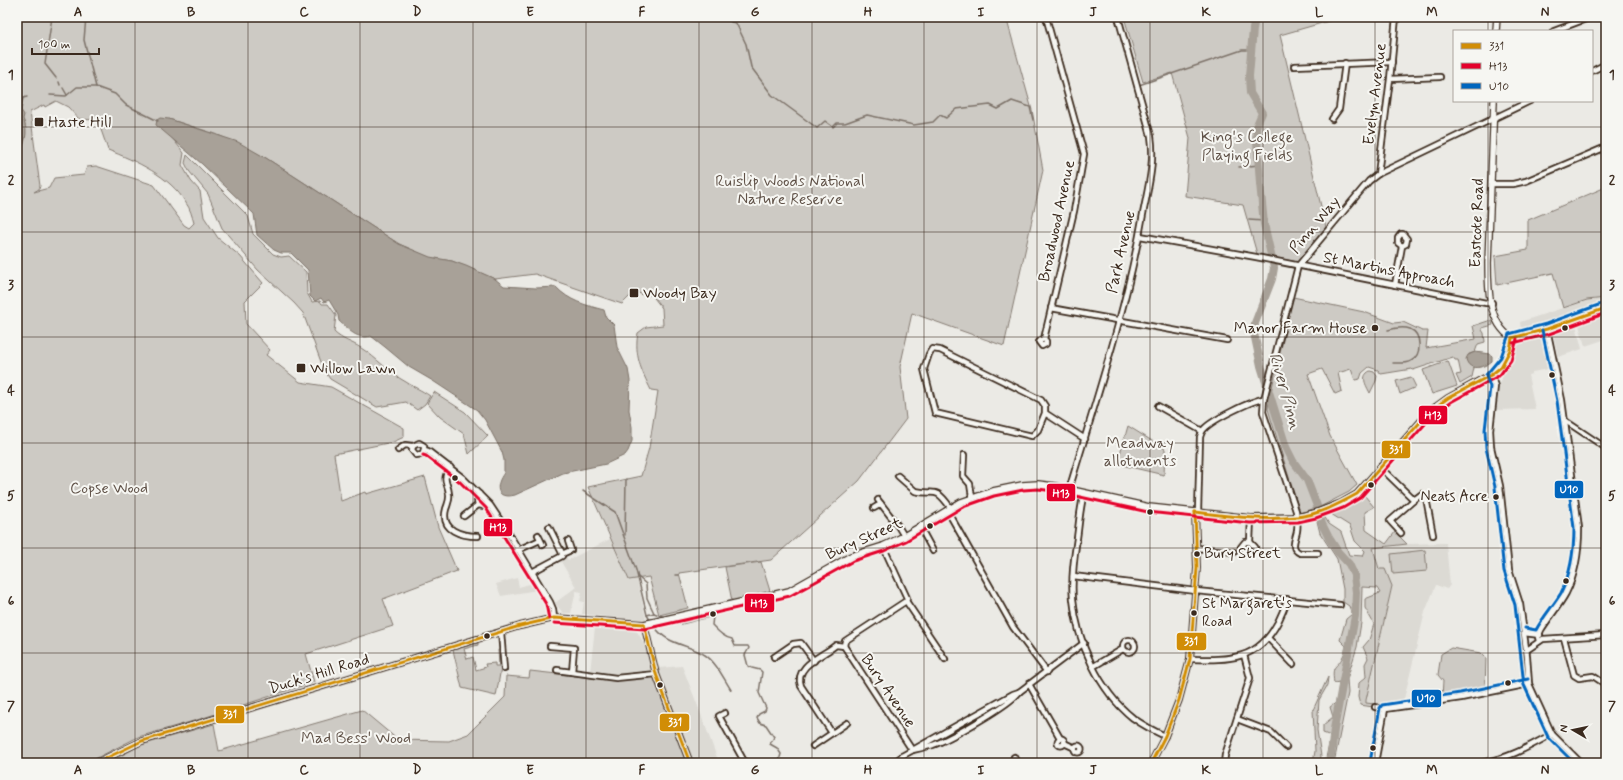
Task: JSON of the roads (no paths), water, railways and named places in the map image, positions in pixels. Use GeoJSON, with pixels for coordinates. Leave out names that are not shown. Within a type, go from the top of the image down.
{"type":"FeatureCollection","features":[{"type":"Feature","properties":{"kind":"main road"},"geometry":{"type":"LineString","coordinates":[[1496,30],[1497,17]]}},
{"type":"Feature","properties":{"kind":"main road","name":"Eastcote Road"},"geometry":{"type":"LineString","coordinates":[[1494,102],[1488,263],[1492,303],[1497,324],[1502,331],[1512,338]]}},
{"type":"Feature","properties":{"kind":"main road"},"geometry":{"type":"LineString","coordinates":[[1512,338],[1547,329],[1606,308]]}},
{"type":"Feature","properties":{"kind":"main road","name":"Bury Street"},"geometry":{"type":"LineString","coordinates":[[554,618],[644,624],[789,591],[851,556],[883,546],[904,536],[948,508],[972,497],[993,491],[1025,485],[1038,484],[1149,507],[1251,518],[1297,517],[1315,513],[1357,494],[1430,411],[1448,398],[1491,375],[1501,367],[1510,350],[1512,338]]}},
{"type":"Feature","properties":{"kind":"main road","name":"Duck's Hill Road"},"geometry":{"type":"LineString","coordinates":[[96,763],[142,741],[501,632],[554,618]]}},
{"type":"Feature","properties":{"kind":"street","name":"Broadwood Avenue"},"geometry":{"type":"LineString","coordinates":[[1044,339],[1074,212],[1084,154],[1046,17]]}},
{"type":"Feature","properties":{"kind":"street","name":"Park Avenue"},"geometry":{"type":"LineString","coordinates":[[1070,490],[1104,378],[1119,321],[1140,236],[1150,185],[1153,152],[1151,136],[1118,17]]}},
{"type":"Feature","properties":{"kind":"street","name":"Evelyn Avenue"},"geometry":{"type":"LineString","coordinates":[[1378,174],[1396,17]]}},
{"type":"Feature","properties":{"kind":"street"},"geometry":{"type":"LineString","coordinates":[[1557,30],[1591,17]]}},
{"type":"Feature","properties":{"kind":"street"},"geometry":{"type":"LineString","coordinates":[[1294,66],[1392,62]]}},
{"type":"Feature","properties":{"kind":"street"},"geometry":{"type":"LineString","coordinates":[[1332,120],[1339,109],[1345,63]]}},
{"type":"Feature","properties":{"kind":"street"},"geometry":{"type":"LineString","coordinates":[[1593,70],[1606,64]]}},
{"type":"Feature","properties":{"kind":"street"},"geometry":{"type":"LineString","coordinates":[[1390,79],[1440,77]]}},
{"type":"Feature","properties":{"kind":"street","name":"Pinn Way"},"geometry":{"type":"LineString","coordinates":[[1297,517],[1263,412],[1265,397],[1298,266],[1369,182],[1378,174],[1528,102]]}},
{"type":"Feature","properties":{"kind":"street"},"geometry":{"type":"LineString","coordinates":[[1491,184],[1521,182],[1606,147]]}},
{"type":"Feature","properties":{"kind":"street","name":"St Martins Approach"},"geometry":{"type":"LineString","coordinates":[[1140,236],[1263,258],[1492,303]]}},
{"type":"Feature","properties":{"kind":"street"},"geometry":{"type":"LineString","coordinates":[[1396,284],[1402,246]]}},
{"type":"Feature","properties":{"kind":"street"},"geometry":{"type":"LineString","coordinates":[[1051,308],[1228,340]]}},
{"type":"Feature","properties":{"kind":"street"},"geometry":{"type":"LineString","coordinates":[[1539,641],[1539,635],[1568,588],[1578,550],[1579,528],[1559,380],[1547,329]]}},
{"type":"Feature","properties":{"kind":"street"},"geometry":{"type":"LineString","coordinates":[[932,349],[940,350],[1041,400],[1045,406],[1045,413],[1038,430],[1032,436],[935,413],[924,368],[929,354],[932,349]]}},
{"type":"Feature","properties":{"kind":"street"},"geometry":{"type":"LineString","coordinates":[[1491,375],[1495,386],[1490,430],[1491,447],[1500,486],[1508,565],[1520,604],[1529,684],[1552,734],[1579,762]]}},
{"type":"Feature","properties":{"kind":"street"},"geometry":{"type":"LineString","coordinates":[[1151,763],[1165,736],[1179,700],[1190,659],[1196,591],[1196,512],[1200,437],[1202,431],[1213,423],[1254,401],[1265,397]]}},
{"type":"Feature","properties":{"kind":"street"},"geometry":{"type":"LineString","coordinates":[[1158,406],[1202,431]]}},
{"type":"Feature","properties":{"kind":"street"},"geometry":{"type":"LineString","coordinates":[[1045,413],[1085,439]]}},
{"type":"Feature","properties":{"kind":"street"},"geometry":{"type":"LineString","coordinates":[[1564,420],[1606,448]]}},
{"type":"Feature","properties":{"kind":"street"},"geometry":{"type":"LineString","coordinates":[[398,450],[405,445],[413,446],[417,443],[424,446],[424,450]]}},
{"type":"Feature","properties":{"kind":"street"},"geometry":{"type":"LineString","coordinates":[[413,446],[413,452],[416,454],[422,454],[424,450]]}},
{"type":"Feature","properties":{"kind":"street"},"geometry":{"type":"LineString","coordinates":[[424,450],[428,451],[450,467],[489,505],[506,529],[550,602],[554,618]]}},
{"type":"Feature","properties":{"kind":"street"},"geometry":{"type":"LineString","coordinates":[[964,455],[963,476],[970,484],[972,497]]}},
{"type":"Feature","properties":{"kind":"street"},"geometry":{"type":"LineString","coordinates":[[450,467],[446,475],[445,482],[449,492],[449,502],[446,510],[446,524],[451,530],[460,534],[478,536]]}},
{"type":"Feature","properties":{"kind":"street"},"geometry":{"type":"LineString","coordinates":[[1380,467],[1414,500]]}},
{"type":"Feature","properties":{"kind":"street"},"geometry":{"type":"LineString","coordinates":[[896,476],[915,491],[932,491],[940,495],[1013,627],[1047,672]]}},
{"type":"Feature","properties":{"kind":"street"},"geometry":{"type":"LineString","coordinates":[[478,505],[477,500],[479,494]]}},
{"type":"Feature","properties":{"kind":"street"},"geometry":{"type":"LineString","coordinates":[[1084,494],[1073,576],[1074,610],[1084,643],[1100,680],[1125,710],[1143,724],[1165,736]]}},
{"type":"Feature","properties":{"kind":"street"},"geometry":{"type":"LineString","coordinates":[[1401,534],[1390,521],[1422,494],[1426,498],[1433,535]]}},
{"type":"Feature","properties":{"kind":"street"},"geometry":{"type":"LineString","coordinates":[[874,508],[879,502],[904,536]]}},
{"type":"Feature","properties":{"kind":"street"},"geometry":{"type":"LineString","coordinates":[[464,516],[478,505],[489,505]]}},
{"type":"Feature","properties":{"kind":"street"},"geometry":{"type":"LineString","coordinates":[[1297,517],[1297,530],[1293,543],[1295,550],[1304,553],[1318,553]]}},
{"type":"Feature","properties":{"kind":"street"},"geometry":{"type":"LineString","coordinates":[[1251,518],[1250,542],[1255,547]]}},
{"type":"Feature","properties":{"kind":"street"},"geometry":{"type":"LineString","coordinates":[[548,527],[562,554]]}},
{"type":"Feature","properties":{"kind":"street"},"geometry":{"type":"LineString","coordinates":[[920,527],[933,551]]}},
{"type":"Feature","properties":{"kind":"street"},"geometry":{"type":"LineString","coordinates":[[538,535],[543,546]]}},
{"type":"Feature","properties":{"kind":"street"},"geometry":{"type":"LineString","coordinates":[[518,550],[540,540]]}},
{"type":"Feature","properties":{"kind":"street"},"geometry":{"type":"LineString","coordinates":[[532,572],[571,550],[568,541]]}},
{"type":"Feature","properties":{"kind":"street"},"geometry":{"type":"LineString","coordinates":[[1241,547],[1245,542],[1250,542]]}},
{"type":"Feature","properties":{"kind":"street"},"geometry":{"type":"LineString","coordinates":[[883,546],[907,598],[906,601],[945,659]]}},
{"type":"Feature","properties":{"kind":"street"},"geometry":{"type":"LineString","coordinates":[[1196,548],[1234,552]]}},
{"type":"Feature","properties":{"kind":"street"},"geometry":{"type":"LineString","coordinates":[[1073,576],[1196,591],[1340,605]]}},
{"type":"Feature","properties":{"kind":"street"},"geometry":{"type":"LineString","coordinates":[[1190,659],[1226,658],[1244,655],[1256,649],[1268,638],[1280,617],[1287,599]]}},
{"type":"Feature","properties":{"kind":"street"},"geometry":{"type":"LineString","coordinates":[[832,733],[799,682],[803,669],[836,646],[844,646],[845,642],[906,601]]}},
{"type":"Feature","properties":{"kind":"street"},"geometry":{"type":"LineString","coordinates":[[644,624],[656,674],[690,763]]}},
{"type":"Feature","properties":{"kind":"street"},"geometry":{"type":"LineString","coordinates":[[501,632],[504,669]]}},
{"type":"Feature","properties":{"kind":"street"},"geometry":{"type":"LineString","coordinates":[[1524,633],[1552,638],[1606,635]]}},
{"type":"Feature","properties":{"kind":"street"},"geometry":{"type":"LineString","coordinates":[[1268,638],[1293,664]]}},
{"type":"Feature","properties":{"kind":"street"},"geometry":{"type":"LineString","coordinates":[[1526,650],[1539,641],[1552,638]]}},
{"type":"Feature","properties":{"kind":"street"},"geometry":{"type":"LineString","coordinates":[[1564,638],[1574,675],[1579,678],[1593,676],[1605,684]]}},
{"type":"Feature","properties":{"kind":"street"},"geometry":{"type":"LineString","coordinates":[[774,657],[789,646],[801,643],[814,661]]}},
{"type":"Feature","properties":{"kind":"street"},"geometry":{"type":"LineString","coordinates":[[912,750],[934,745],[983,718],[1015,698],[1019,692],[1029,684],[1084,643]]}},
{"type":"Feature","properties":{"kind":"street"},"geometry":{"type":"LineString","coordinates":[[550,646],[577,648],[572,672]]}},
{"type":"Feature","properties":{"kind":"street","name":"Bury Avenue"},"geometry":{"type":"LineString","coordinates":[[844,646],[912,750]]}},
{"type":"Feature","properties":{"kind":"street"},"geometry":{"type":"LineString","coordinates":[[1094,666],[1123,649]]}},
{"type":"Feature","properties":{"kind":"street"},"geometry":{"type":"LineString","coordinates":[[1224,763],[1225,755],[1250,678],[1244,655]]}},
{"type":"Feature","properties":{"kind":"street"},"geometry":{"type":"LineString","coordinates":[[557,670],[616,678],[656,674]]}},
{"type":"Feature","properties":{"kind":"street"},"geometry":{"type":"LineString","coordinates":[[1029,684],[1060,738],[1057,740],[1058,744],[1061,745],[1064,743],[1075,748]]}},
{"type":"Feature","properties":{"kind":"street"},"geometry":{"type":"LineString","coordinates":[[1375,707],[1385,709],[1461,698],[1529,684]]}},
{"type":"Feature","properties":{"kind":"street"},"geometry":{"type":"LineString","coordinates":[[894,763],[912,750],[1012,694],[1019,692]]}},
{"type":"Feature","properties":{"kind":"street"},"geometry":{"type":"LineString","coordinates":[[1375,763],[1385,709]]}},
{"type":"Feature","properties":{"kind":"street"},"geometry":{"type":"LineString","coordinates":[[725,713],[719,716],[744,763]]}},
{"type":"Feature","properties":{"kind":"street"},"geometry":{"type":"LineString","coordinates":[[980,713],[983,718]]}},
{"type":"Feature","properties":{"kind":"street"},"geometry":{"type":"LineString","coordinates":[[1237,720],[1271,732],[1286,747]]}},
{"type":"Feature","properties":{"kind":"street"},"geometry":{"type":"LineString","coordinates":[[813,746],[847,723]]}},
{"type":"Feature","properties":{"kind":"street"},"geometry":{"type":"LineString","coordinates":[[1482,763],[1495,761],[1522,750],[1552,734]]}},
{"type":"Feature","properties":{"kind":"street"},"geometry":{"type":"LineString","coordinates":[[902,756],[904,763]]}},
{"type":"Feature","properties":{"kind":"street"},"geometry":{"type":"LineString","coordinates":[[1014,757],[1017,763]]}},
{"type":"Feature","properties":{"kind":"waterway"},"geometry":{"type":"LineString","coordinates":[[52,17],[45,64],[56,78]]}},
{"type":"Feature","properties":{"kind":"waterway"},"geometry":{"type":"LineString","coordinates":[[86,17],[84,40],[96,87]]}},
{"type":"Feature","properties":{"kind":"waterway"},"geometry":{"type":"LineString","coordinates":[[730,17],[731,22],[736,23],[746,44],[751,67],[772,95],[817,128],[825,121],[833,127],[837,123],[845,123],[867,115],[914,125],[933,122],[940,115],[946,118],[956,109],[990,105],[998,109],[1012,101],[1030,107],[1033,120]]}},
{"type":"Feature","properties":{"kind":"waterway","name":"River Pinn"},"geometry":{"type":"LineString","coordinates":[[1255,17],[1249,76],[1250,93],[1262,113],[1256,127],[1260,183],[1264,224],[1274,268],[1272,279],[1255,323],[1254,333],[1261,366],[1286,447],[1293,461],[1307,480],[1322,524],[1329,538],[1338,552],[1349,564],[1354,575],[1356,592],[1355,616],[1334,729],[1330,763]]}},
{"type":"Feature","properties":{"kind":"waterway"},"geometry":{"type":"LineString","coordinates":[[1139,85],[1242,50],[1252,50]]}},
{"type":"Feature","properties":{"kind":"waterway"},"geometry":{"type":"LineString","coordinates":[[50,95],[66,96],[77,87],[96,87],[115,94],[126,105],[158,121]]}},
{"type":"Feature","properties":{"kind":"waterway"},"geometry":{"type":"LineString","coordinates":[[63,88],[67,95]]}},
{"type":"Feature","properties":{"kind":"waterway"},"geometry":{"type":"LineString","coordinates":[[21,110],[23,98],[27,97]]}},
{"type":"Feature","properties":{"kind":"waterway"},"geometry":{"type":"LineString","coordinates":[[17,99],[23,98]]}},
{"type":"Feature","properties":{"kind":"waterway"},"geometry":{"type":"LineString","coordinates":[[1239,167],[1259,165]]}},
{"type":"Feature","properties":{"kind":"waterway"},"geometry":{"type":"LineString","coordinates":[[1249,220],[1264,221]]}},
{"type":"Feature","properties":{"kind":"waterway"},"geometry":{"type":"LineString","coordinates":[[1388,330],[1399,328],[1410,329],[1417,335],[1419,345],[1419,350],[1415,358],[1411,361],[1407,363],[1393,363]]}},
{"type":"Feature","properties":{"kind":"waterway"},"geometry":{"type":"LineString","coordinates":[[625,535],[626,479]]}},
{"type":"Feature","properties":{"kind":"waterway"},"geometry":{"type":"LineString","coordinates":[[583,491],[615,512],[636,570],[647,615],[650,620]]}},
{"type":"Feature","properties":{"kind":"waterway"},"geometry":{"type":"LineString","coordinates":[[638,577],[646,584],[647,598],[654,613],[664,617]]}},
{"type":"Feature","properties":{"kind":"waterway"},"geometry":{"type":"LineString","coordinates":[[647,615],[654,613]]}},
{"type":"Feature","properties":{"kind":"waterway"},"geometry":{"type":"LineString","coordinates":[[675,621],[681,624],[713,616],[712,625],[723,635],[732,639],[735,646],[748,646],[749,648],[745,655],[748,666],[762,672],[759,693],[766,708],[765,711],[759,714],[757,718],[760,723],[766,725],[774,737],[770,744],[777,748],[781,754],[779,761],[782,763]]}},
{"type":"Feature","properties":{"kind":"waterway"},"geometry":{"type":"LineString","coordinates":[[655,627],[665,637],[698,651],[709,658],[720,671],[731,690]]}},
{"type":"Feature","properties":{"kind":"place","name":"Haste Hill"},"geometry":{"type":"Point","coordinates":[39,122]}},
{"type":"Feature","properties":{"kind":"place","name":"Woody Bay"},"geometry":{"type":"Point","coordinates":[634,293]}},
{"type":"Feature","properties":{"kind":"place","name":"Manor Farm House"},"geometry":{"type":"Point","coordinates":[1375,328]}},
{"type":"Feature","properties":{"kind":"place","name":"Willow Lawn"},"geometry":{"type":"Point","coordinates":[301,368]}},
{"type":"Feature","properties":{"kind":"place","name":"Neats Acre"},"geometry":{"type":"Point","coordinates":[1496,497]}},
{"type":"Feature","properties":{"kind":"place","name":"Bury Street"},"geometry":{"type":"Point","coordinates":[1197,554]}},
{"type":"Feature","properties":{"kind":"place","name":"St Margaret's Road"},"geometry":{"type":"Point","coordinates":[1194,613]}},
{"type":"Feature","properties":{"kind":"park label","name":"King's College Playing Fields"},"geometry":{"type":"Point","coordinates":[1247,146]}},
{"type":"Feature","properties":{"kind":"park label","name":"Ruislip Woods National Nature Reserve"},"geometry":{"type":"Point","coordinates":[790,190]}},
{"type":"Feature","properties":{"kind":"park label","name":"Meadway allotments"},"geometry":{"type":"Point","coordinates":[1140,452]}},
{"type":"Feature","properties":{"kind":"park label","name":"Copse Wood"},"geometry":{"type":"Point","coordinates":[109,488]}},
{"type":"Feature","properties":{"kind":"park label","name":"Mad Bess' Wood"},"geometry":{"type":"Point","coordinates":[356,738]}}]}
